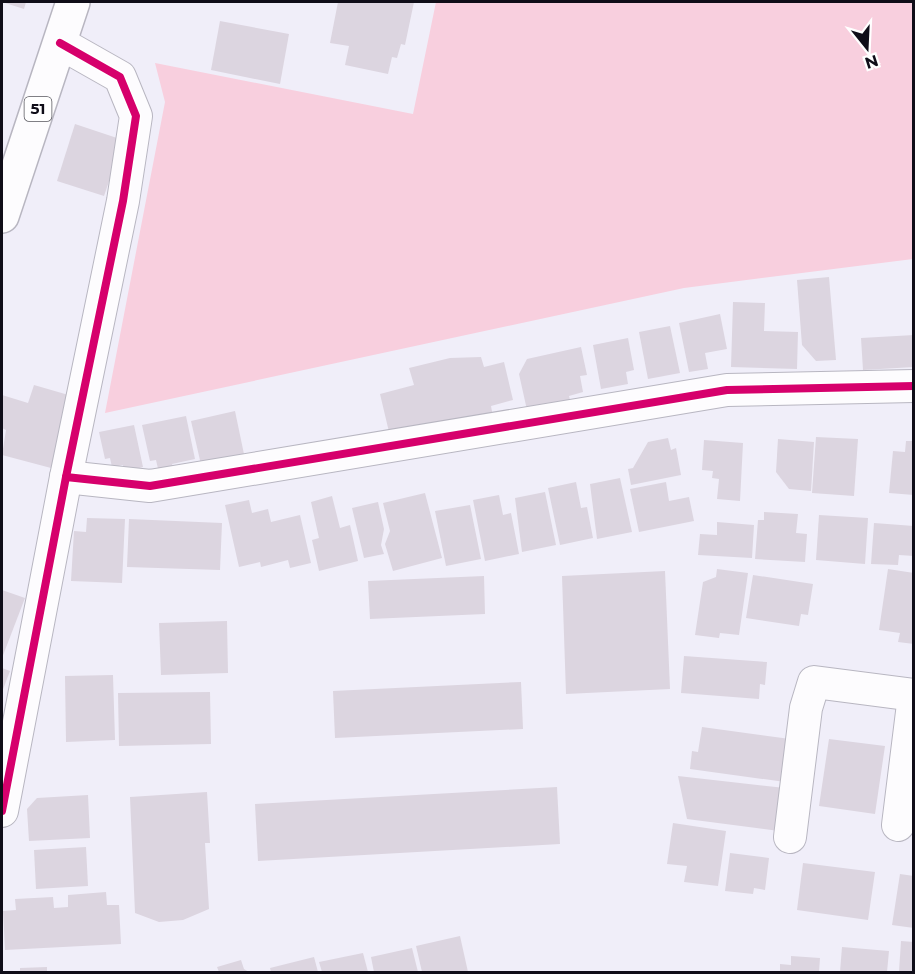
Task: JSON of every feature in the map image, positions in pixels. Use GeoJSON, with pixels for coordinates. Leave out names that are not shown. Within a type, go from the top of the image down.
{"type":"FeatureCollection","features":[{"type":"Feature","properties":{"kind":"highway","name":"51"},"geometry":{"type":"LineString","coordinates":[[2,216],[73,2]]}},
{"type":"Feature","properties":{"kind":"street"},"geometry":{"type":"LineString","coordinates":[[2,811],[66,477],[123,201],[136,116],[120,77],[60,43]]}},
{"type":"Feature","properties":{"kind":"street"},"geometry":{"type":"LineString","coordinates":[[66,477],[150,486],[728,390],[914,386]]}},
{"type":"Feature","properties":{"kind":"street"},"geometry":{"type":"LineString","coordinates":[[790,837],[806,708],[814,682],[914,696],[898,825]]}},
{"type":"Feature","properties":{"kind":"shaded area"},"geometry":{"type":"Polygon","coordinates":[[[436,2],[913,2],[913,259],[684,288],[105,413],[165,102],[155,63],[413,114],[436,2]]]}},
{"type":"Feature","properties":{"kind":"building"},"geometry":{"type":"Polygon","coordinates":[[[2,2],[26,2],[24,9],[2,2]]]}},
{"type":"Feature","properties":{"kind":"building"},"geometry":{"type":"Polygon","coordinates":[[[338,2],[414,2],[405,45],[401,44],[397,58],[392,57],[388,74],[345,65],[349,46],[330,43],[338,2]]]}},
{"type":"Feature","properties":{"kind":"building"},"geometry":{"type":"Polygon","coordinates":[[[220,21],[289,34],[280,84],[211,70],[220,21]]]}},
{"type":"Feature","properties":{"kind":"building"},"geometry":{"type":"Polygon","coordinates":[[[75,124],[123,140],[104,196],[57,181],[75,124]]]}},
{"type":"Feature","properties":{"kind":"building"},"geometry":{"type":"Polygon","coordinates":[[[829,277],[836,360],[816,361],[802,345],[797,280],[829,277]]]}},
{"type":"Feature","properties":{"kind":"building"},"geometry":{"type":"Polygon","coordinates":[[[733,302],[765,303],[764,331],[798,332],[797,369],[731,367],[733,302]]]}},
{"type":"Feature","properties":{"kind":"building"},"geometry":{"type":"Polygon","coordinates":[[[720,314],[727,349],[705,353],[708,369],[689,372],[679,323],[720,314]]]}},
{"type":"Feature","properties":{"kind":"building"},"geometry":{"type":"Polygon","coordinates":[[[670,326],[680,373],[648,379],[639,332],[670,326]]]}},
{"type":"Feature","properties":{"kind":"building"},"geometry":{"type":"Polygon","coordinates":[[[914,335],[914,367],[863,370],[861,338],[914,335]]]}},
{"type":"Feature","properties":{"kind":"building"},"geometry":{"type":"Polygon","coordinates":[[[628,338],[634,370],[626,372],[628,384],[601,389],[593,345],[628,338]]]}},
{"type":"Feature","properties":{"kind":"building"},"geometry":{"type":"Polygon","coordinates":[[[581,347],[587,375],[580,376],[583,392],[569,396],[570,400],[527,410],[519,374],[527,359],[581,347]]]}},
{"type":"Feature","properties":{"kind":"building"},"geometry":{"type":"Polygon","coordinates":[[[481,357],[484,367],[504,362],[513,400],[491,406],[493,417],[389,432],[380,394],[414,385],[409,368],[450,358],[481,357]]]}},
{"type":"Feature","properties":{"kind":"building"},"geometry":{"type":"Polygon","coordinates":[[[34,385],[72,396],[51,468],[2,455],[6,430],[2,428],[2,395],[28,403],[34,385]]]}},
{"type":"Feature","properties":{"kind":"building"},"geometry":{"type":"Polygon","coordinates":[[[235,411],[245,459],[202,469],[191,421],[235,411]]]}},
{"type":"Feature","properties":{"kind":"building"},"geometry":{"type":"Polygon","coordinates":[[[186,416],[195,459],[172,464],[174,470],[159,473],[156,460],[150,461],[142,425],[186,416]]]}},
{"type":"Feature","properties":{"kind":"building"},"geometry":{"type":"Polygon","coordinates":[[[134,425],[143,467],[124,472],[123,465],[112,467],[110,458],[105,459],[99,432],[134,425]]]}},
{"type":"Feature","properties":{"kind":"building"},"geometry":{"type":"Polygon","coordinates":[[[816,437],[858,439],[854,496],[812,493],[816,437]]]}},
{"type":"Feature","properties":{"kind":"building"},"geometry":{"type":"Polygon","coordinates":[[[668,438],[671,450],[676,448],[681,475],[631,485],[628,469],[633,468],[648,442],[668,438]]]}},
{"type":"Feature","properties":{"kind":"building"},"geometry":{"type":"Polygon","coordinates":[[[778,439],[814,442],[811,491],[789,489],[776,472],[778,439]]]}},
{"type":"Feature","properties":{"kind":"building"},"geometry":{"type":"Polygon","coordinates":[[[704,440],[743,443],[740,501],[717,499],[719,479],[712,478],[713,471],[702,470],[704,440]]]}},
{"type":"Feature","properties":{"kind":"building"},"geometry":{"type":"Polygon","coordinates":[[[906,441],[914,441],[914,495],[889,493],[893,451],[905,452],[906,441]]]}},
{"type":"Feature","properties":{"kind":"building"},"geometry":{"type":"Polygon","coordinates":[[[620,478],[632,532],[597,539],[590,484],[620,478]]]}},
{"type":"Feature","properties":{"kind":"building"},"geometry":{"type":"Polygon","coordinates":[[[576,482],[581,508],[587,507],[593,538],[560,545],[548,488],[576,482]]]}},
{"type":"Feature","properties":{"kind":"building"},"geometry":{"type":"Polygon","coordinates":[[[666,482],[669,501],[689,497],[694,521],[639,532],[630,489],[666,482]]]}},
{"type":"Feature","properties":{"kind":"building"},"geometry":{"type":"Polygon","coordinates":[[[545,492],[556,545],[522,552],[515,498],[545,492]]]}},
{"type":"Feature","properties":{"kind":"building"},"geometry":{"type":"Polygon","coordinates":[[[425,493],[442,558],[393,571],[385,544],[390,531],[383,503],[425,493]]]}},
{"type":"Feature","properties":{"kind":"building"},"geometry":{"type":"Polygon","coordinates":[[[499,495],[503,515],[511,513],[519,554],[485,561],[473,500],[499,495]]]}},
{"type":"Feature","properties":{"kind":"building"},"geometry":{"type":"Polygon","coordinates":[[[332,496],[340,528],[350,525],[358,561],[319,571],[312,540],[319,538],[311,502],[332,496]]]}},
{"type":"Feature","properties":{"kind":"building"},"geometry":{"type":"Polygon","coordinates":[[[249,500],[252,513],[268,509],[271,522],[300,515],[311,563],[290,568],[288,560],[261,567],[260,562],[239,567],[225,505],[249,500]]]}},
{"type":"Feature","properties":{"kind":"building"},"geometry":{"type":"Polygon","coordinates":[[[378,502],[384,529],[381,545],[384,554],[364,558],[352,508],[378,502]]]}},
{"type":"Feature","properties":{"kind":"building"},"geometry":{"type":"Polygon","coordinates":[[[470,505],[481,559],[446,566],[435,511],[470,505]]]}},
{"type":"Feature","properties":{"kind":"building"},"geometry":{"type":"Polygon","coordinates":[[[764,512],[798,514],[796,533],[807,534],[805,562],[755,559],[758,520],[764,520],[764,512]]]}},
{"type":"Feature","properties":{"kind":"building"},"geometry":{"type":"Polygon","coordinates":[[[819,515],[868,518],[865,564],[816,560],[819,515]]]}},
{"type":"Feature","properties":{"kind":"building"},"geometry":{"type":"Polygon","coordinates":[[[87,518],[125,519],[122,583],[71,581],[74,531],[86,532],[87,518]]]}},
{"type":"Feature","properties":{"kind":"building"},"geometry":{"type":"Polygon","coordinates":[[[129,519],[222,523],[220,570],[127,567],[129,519]]]}},
{"type":"Feature","properties":{"kind":"building"},"geometry":{"type":"Polygon","coordinates":[[[717,522],[754,525],[752,558],[698,555],[700,534],[717,535],[717,522]]]}},
{"type":"Feature","properties":{"kind":"building"},"geometry":{"type":"Polygon","coordinates":[[[874,523],[914,526],[914,556],[899,555],[898,565],[871,564],[874,523]]]}},
{"type":"Feature","properties":{"kind":"building"},"geometry":{"type":"Polygon","coordinates":[[[717,569],[748,573],[739,635],[720,633],[719,638],[695,635],[703,582],[716,577],[717,569]]]}},
{"type":"Feature","properties":{"kind":"building"},"geometry":{"type":"Polygon","coordinates":[[[888,569],[914,573],[914,644],[898,642],[900,633],[879,630],[888,569]]]}},
{"type":"Feature","properties":{"kind":"building"},"geometry":{"type":"Polygon","coordinates":[[[665,571],[670,689],[566,694],[562,576],[665,571]]]}},
{"type":"Feature","properties":{"kind":"building"},"geometry":{"type":"Polygon","coordinates":[[[753,575],[813,584],[808,615],[801,614],[799,626],[746,618],[753,575]]]}},
{"type":"Feature","properties":{"kind":"building"},"geometry":{"type":"Polygon","coordinates":[[[484,576],[485,614],[370,619],[368,581],[484,576]]]}},
{"type":"Feature","properties":{"kind":"building"},"geometry":{"type":"Polygon","coordinates":[[[2,590],[25,598],[2,658],[2,590]]]}},
{"type":"Feature","properties":{"kind":"building"},"geometry":{"type":"Polygon","coordinates":[[[227,621],[228,673],[161,675],[159,623],[227,621]]]}},
{"type":"Feature","properties":{"kind":"building"},"geometry":{"type":"Polygon","coordinates":[[[684,656],[767,662],[765,685],[760,684],[759,699],[681,693],[684,656]]]}},
{"type":"Feature","properties":{"kind":"building"},"geometry":{"type":"Polygon","coordinates":[[[2,668],[10,671],[2,692],[2,668]]]}},
{"type":"Feature","properties":{"kind":"building"},"geometry":{"type":"Polygon","coordinates":[[[113,675],[115,740],[66,742],[65,676],[113,675]]]}},
{"type":"Feature","properties":{"kind":"building"},"geometry":{"type":"Polygon","coordinates":[[[521,682],[523,729],[335,738],[333,691],[521,682]]]}},
{"type":"Feature","properties":{"kind":"building"},"geometry":{"type":"Polygon","coordinates":[[[210,692],[211,744],[119,746],[118,693],[210,692]]]}},
{"type":"Feature","properties":{"kind":"building"},"geometry":{"type":"Polygon","coordinates":[[[702,727],[790,739],[785,782],[690,769],[692,751],[698,752],[702,727]]]}},
{"type":"Feature","properties":{"kind":"building"},"geometry":{"type":"Polygon","coordinates":[[[829,739],[885,746],[875,814],[819,806],[829,739]]]}},
{"type":"Feature","properties":{"kind":"building"},"geometry":{"type":"Polygon","coordinates":[[[678,776],[785,788],[779,831],[687,819],[678,776]]]}},
{"type":"Feature","properties":{"kind":"building"},"geometry":{"type":"Polygon","coordinates":[[[557,787],[560,844],[258,861],[255,804],[557,787]]]}},
{"type":"Feature","properties":{"kind":"building"},"geometry":{"type":"Polygon","coordinates":[[[207,792],[210,843],[205,843],[209,909],[183,920],[159,922],[135,913],[130,797],[207,792]]]}},
{"type":"Feature","properties":{"kind":"building"},"geometry":{"type":"Polygon","coordinates":[[[88,795],[90,838],[29,841],[27,809],[37,798],[88,795]]]}},
{"type":"Feature","properties":{"kind":"building"},"geometry":{"type":"Polygon","coordinates":[[[673,823],[726,831],[718,886],[684,882],[687,866],[667,864],[673,823]]]}},
{"type":"Feature","properties":{"kind":"building"},"geometry":{"type":"Polygon","coordinates":[[[86,847],[88,886],[36,889],[34,850],[86,847]]]}},
{"type":"Feature","properties":{"kind":"building"},"geometry":{"type":"Polygon","coordinates":[[[730,853],[769,858],[765,890],[754,888],[753,894],[725,891],[730,853]]]}},
{"type":"Feature","properties":{"kind":"building"},"geometry":{"type":"Polygon","coordinates":[[[803,863],[875,872],[868,920],[797,910],[803,863]]]}},
{"type":"Feature","properties":{"kind":"building"},"geometry":{"type":"Polygon","coordinates":[[[900,874],[914,876],[914,928],[892,925],[900,874]]]}},
{"type":"Feature","properties":{"kind":"building"},"geometry":{"type":"Polygon","coordinates":[[[106,892],[107,905],[119,905],[121,944],[5,950],[3,911],[16,910],[15,899],[53,897],[54,908],[68,907],[68,895],[106,892]]]}},
{"type":"Feature","properties":{"kind":"building"},"geometry":{"type":"Polygon","coordinates":[[[460,936],[468,972],[422,972],[416,946],[460,936]]]}},
{"type":"Feature","properties":{"kind":"building"},"geometry":{"type":"Polygon","coordinates":[[[901,941],[914,942],[914,972],[899,972],[901,941]]]}},
{"type":"Feature","properties":{"kind":"building"},"geometry":{"type":"Polygon","coordinates":[[[842,947],[889,951],[887,972],[840,972],[842,947]]]}},
{"type":"Feature","properties":{"kind":"building"},"geometry":{"type":"Polygon","coordinates":[[[412,948],[418,972],[374,972],[371,957],[412,948]]]}},
{"type":"Feature","properties":{"kind":"building"},"geometry":{"type":"Polygon","coordinates":[[[363,953],[368,972],[322,972],[319,962],[363,953]]]}},
{"type":"Feature","properties":{"kind":"building"},"geometry":{"type":"Polygon","coordinates":[[[791,956],[820,958],[819,972],[780,972],[780,964],[791,965],[791,956]]]}},
{"type":"Feature","properties":{"kind":"building"},"geometry":{"type":"Polygon","coordinates":[[[314,957],[318,972],[271,972],[270,968],[314,957]]]}},
{"type":"Feature","properties":{"kind":"building"},"geometry":{"type":"Polygon","coordinates":[[[241,960],[244,969],[249,972],[219,972],[217,967],[241,960]]]}},
{"type":"Feature","properties":{"kind":"building"},"geometry":{"type":"Polygon","coordinates":[[[47,967],[47,972],[20,972],[20,968],[47,967]]]}},
{"type":"Feature","properties":{"kind":"cycle path"},"geometry":{"type":"LineString","coordinates":[[2,811],[66,477],[123,201],[136,116],[120,77],[60,43]]}},
{"type":"Feature","properties":{"kind":"cycle path"},"geometry":{"type":"LineString","coordinates":[[66,477],[150,486],[727,390],[914,386]]}}]}
